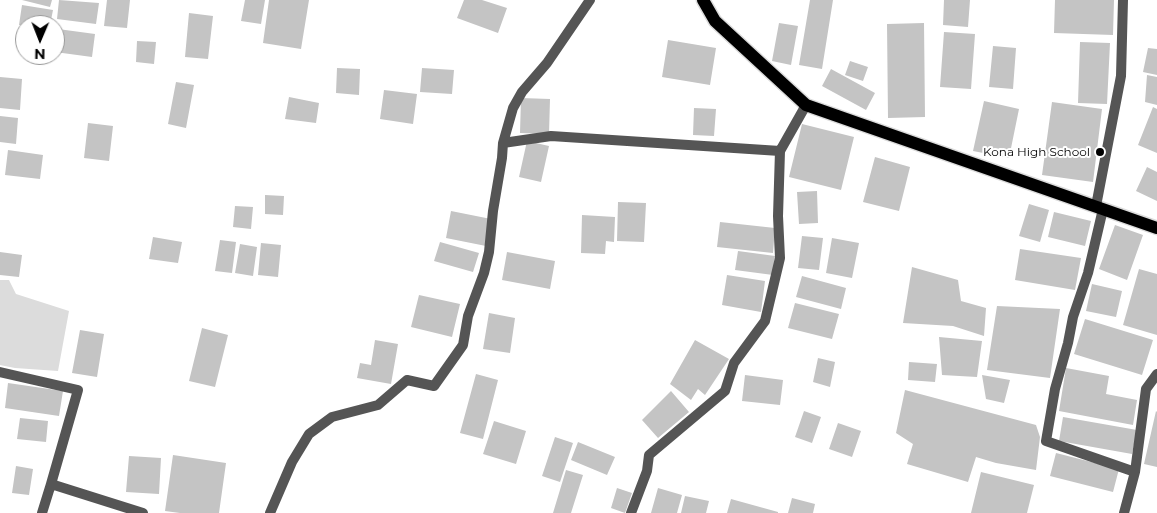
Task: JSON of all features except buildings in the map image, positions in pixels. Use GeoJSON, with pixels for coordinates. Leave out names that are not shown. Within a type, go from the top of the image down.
{"type":"FeatureCollection","features":[{"type":"Feature","properties":{"kind":"main road"},"geometry":{"type":"LineString","coordinates":[[703,0],[715,21],[806,105],[1157,228]]}},
{"type":"Feature","properties":{"kind":"street"},"geometry":{"type":"LineString","coordinates":[[270,513],[292,462],[309,434],[332,417],[378,405],[407,380],[434,386],[463,345],[468,316],[484,273],[489,252],[503,143],[513,108],[522,92],[547,63],[590,0]]}},
{"type":"Feature","properties":{"kind":"street"},"geometry":{"type":"LineString","coordinates":[[1123,0],[1121,76],[1100,207],[1088,272],[1073,317],[1055,389],[1046,441],[1135,472]]}},
{"type":"Feature","properties":{"kind":"street"},"geometry":{"type":"LineString","coordinates":[[631,513],[647,471],[649,455],[725,391],[734,363],[765,321],[780,258],[778,216],[780,151],[806,105]]}},
{"type":"Feature","properties":{"kind":"street"},"geometry":{"type":"LineString","coordinates":[[503,143],[551,136],[780,151]]}},
{"type":"Feature","properties":{"kind":"street"},"geometry":{"type":"LineString","coordinates":[[0,372],[78,390],[42,513]]}},
{"type":"Feature","properties":{"kind":"street"},"geometry":{"type":"LineString","coordinates":[[1124,513],[1135,472],[1146,389],[1157,374]]}},
{"type":"Feature","properties":{"kind":"street"},"geometry":{"type":"LineString","coordinates":[[50,484],[143,513]]}},
{"type":"Feature","properties":{"kind":"shaded area"},"geometry":{"type":"Polygon","coordinates":[[[0,280],[9,280],[16,294],[69,311],[58,371],[0,365],[0,280]]]}},
{"type":"Feature","properties":{"kind":"place","name":"Kona High School"},"geometry":{"type":"Point","coordinates":[1100,152]}}]}
